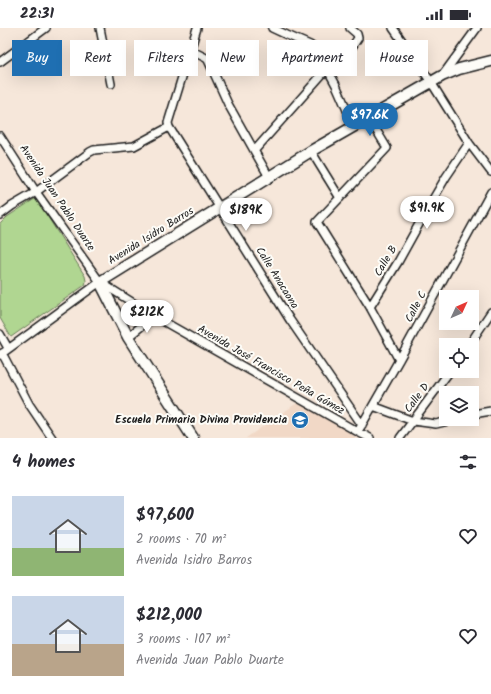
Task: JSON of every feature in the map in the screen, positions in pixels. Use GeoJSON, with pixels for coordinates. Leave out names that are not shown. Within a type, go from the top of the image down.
{"type":"FeatureCollection","features":[{"type":"Feature","properties":{"kind":"street"},"geometry":{"type":"LineString","coordinates":[[0,62],[46,28]]}},
{"type":"Feature","properties":{"kind":"street"},"geometry":{"type":"LineString","coordinates":[[100,28],[111,84]]}},
{"type":"Feature","properties":{"kind":"street"},"geometry":{"type":"LineString","coordinates":[[194,40],[198,28]]}},
{"type":"Feature","properties":{"kind":"street"},"geometry":{"type":"LineString","coordinates":[[272,28],[298,40]]}},
{"type":"Feature","properties":{"kind":"street"},"geometry":{"type":"LineString","coordinates":[[350,28],[357,34],[358,38],[357,40]]}},
{"type":"Feature","properties":{"kind":"street"},"geometry":{"type":"LineString","coordinates":[[393,28],[431,82],[469,143],[491,172]]}},
{"type":"Feature","properties":{"kind":"street"},"geometry":{"type":"LineString","coordinates":[[442,76],[477,28]]}},
{"type":"Feature","properties":{"kind":"street"},"geometry":{"type":"LineString","coordinates":[[198,54],[208,60],[228,104],[269,177]]}},
{"type":"Feature","properties":{"kind":"street","name":"Avenida Isidro Barros"},"geometry":{"type":"LineString","coordinates":[[1,354],[100,282],[311,151],[442,76],[459,69],[491,61]]}},
{"type":"Feature","properties":{"kind":"street"},"geometry":{"type":"LineString","coordinates":[[0,215],[36,192],[92,151],[134,146],[168,127],[182,76]]}},
{"type":"Feature","properties":{"kind":"street"},"geometry":{"type":"LineString","coordinates":[[255,150],[321,76]]}},
{"type":"Feature","properties":{"kind":"street"},"geometry":{"type":"LineString","coordinates":[[330,76],[354,126]]}},
{"type":"Feature","properties":{"kind":"street"},"geometry":{"type":"LineString","coordinates":[[369,118],[387,148],[317,222],[370,307],[399,360]]}},
{"type":"Feature","properties":{"kind":"street","name":"Calle Anacaona"},"geometry":{"type":"LineString","coordinates":[[168,127],[290,320],[362,425]]}},
{"type":"Feature","properties":{"kind":"street","name":"Avenida Juan Pablo Duarte"},"geometry":{"type":"LineString","coordinates":[[0,136],[36,192],[100,282],[128,337],[193,438]]}},
{"type":"Feature","properties":{"kind":"street","name":"Calle B"},"geometry":{"type":"LineString","coordinates":[[370,307],[398,262],[446,177],[469,143]]}},
{"type":"Feature","properties":{"kind":"street"},"geometry":{"type":"LineString","coordinates":[[311,151],[340,198]]}},
{"type":"Feature","properties":{"kind":"street","name":"Calle C"},"geometry":{"type":"LineString","coordinates":[[358,432],[491,192]]}},
{"type":"Feature","properties":{"kind":"street","name":"Avenida José Francisco Peña Gómez"},"geometry":{"type":"LineString","coordinates":[[100,282],[154,316],[370,438]]}},
{"type":"Feature","properties":{"kind":"street"},"geometry":{"type":"LineString","coordinates":[[474,338],[491,312]]}},
{"type":"Feature","properties":{"kind":"street"},"geometry":{"type":"LineString","coordinates":[[128,337],[154,316]]}},
{"type":"Feature","properties":{"kind":"street"},"geometry":{"type":"LineString","coordinates":[[0,334],[8,348]]}},
{"type":"Feature","properties":{"kind":"street"},"geometry":{"type":"LineString","coordinates":[[1,354],[29,404],[52,438]]}},
{"type":"Feature","properties":{"kind":"street","name":"Calle D"},"geometry":{"type":"LineString","coordinates":[[400,438],[445,378]]}},
{"type":"Feature","properties":{"kind":"street"},"geometry":{"type":"LineString","coordinates":[[373,406],[414,421],[439,423]]}},
{"type":"Feature","properties":{"kind":"street"},"geometry":{"type":"LineString","coordinates":[[479,412],[491,411]]}},
{"type":"Feature","properties":{"kind":"shaded area","name":"Escuela Primaria Divina Providencia"},"geometry":{"type":"Polygon","coordinates":[[[297,403],[361,438],[246,438],[297,403]]]}},
{"type":"Feature","properties":{"kind":"green space"},"geometry":{"type":"Polygon","coordinates":[[[36,198],[85,276],[86,281],[85,285],[11,337],[0,318],[0,224],[7,217],[36,198]]]}},
{"type":"Feature","properties":{"kind":"place","name":"Escuela Primaria Divina Providencia"},"geometry":{"type":"Point","coordinates":[300,420]}}]}
